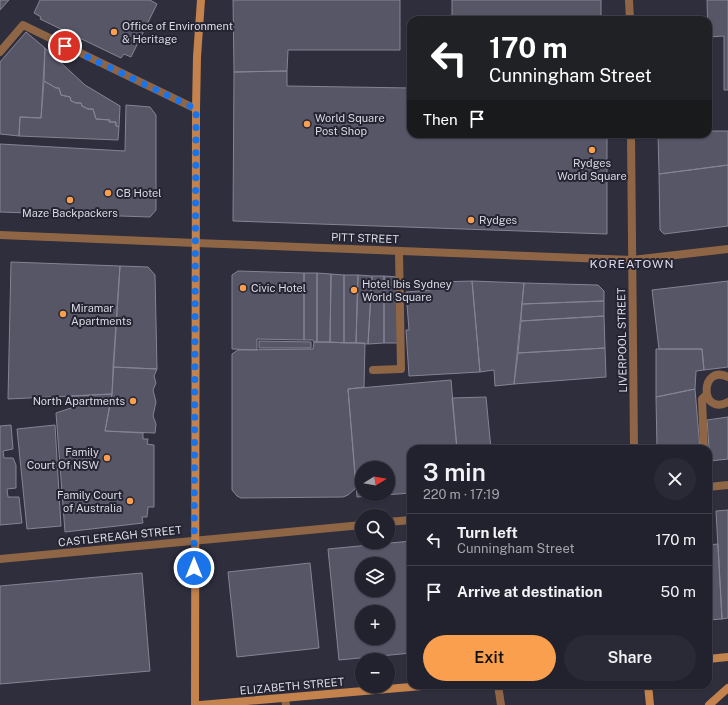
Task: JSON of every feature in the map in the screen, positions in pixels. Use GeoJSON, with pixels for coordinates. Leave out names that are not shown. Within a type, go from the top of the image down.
{"type":"FeatureCollection","features":[{"type":"Feature","properties":{"kind":"main road"},"geometry":{"type":"LineString","coordinates":[[195,705],[194,540],[196,109],[197,57],[202,0]]}},
{"type":"Feature","properties":{"kind":"main road"},"geometry":{"type":"LineString","coordinates":[[712,659],[728,657]]}},
{"type":"Feature","properties":{"kind":"main road","name":"ELIZABETH STREET"},"geometry":{"type":"LineString","coordinates":[[200,705],[286,701],[407,688]]}},
{"type":"Feature","properties":{"kind":"main road"},"geometry":{"type":"LineString","coordinates":[[709,705],[728,688]]}},
{"type":"Feature","properties":{"kind":"main road"},"geometry":{"type":"LineString","coordinates":[[648,689],[650,705]]}},
{"type":"Feature","properties":{"kind":"street"},"geometry":{"type":"LineString","coordinates":[[629,0],[630,16]]}},
{"type":"Feature","properties":{"kind":"street"},"geometry":{"type":"LineString","coordinates":[[0,52],[23,25],[196,109]]}},
{"type":"Feature","properties":{"kind":"street","name":"LIVERPOOL STREET"},"geometry":{"type":"LineString","coordinates":[[631,138],[634,445]]}},
{"type":"Feature","properties":{"kind":"street","name":"PITT STREET"},"geometry":{"type":"LineString","coordinates":[[0,235],[632,260],[728,248]]}},
{"type":"Feature","properties":{"kind":"street"},"geometry":{"type":"LineString","coordinates":[[373,370],[401,369],[399,251]]}},
{"type":"Feature","properties":{"kind":"street"},"geometry":{"type":"LineString","coordinates":[[728,378],[721,375],[712,378],[706,385],[706,395],[709,399],[717,404],[728,402]]}},
{"type":"Feature","properties":{"kind":"street"},"geometry":{"type":"LineString","coordinates":[[704,445],[702,399],[706,395]]}},
{"type":"Feature","properties":{"kind":"street"},"geometry":{"type":"LineString","coordinates":[[712,487],[728,485]]}},
{"type":"Feature","properties":{"kind":"street"},"geometry":{"type":"LineString","coordinates":[[395,521],[407,520]]}},
{"type":"Feature","properties":{"kind":"street","name":"CASTLEREAGH STREET"},"geometry":{"type":"LineString","coordinates":[[0,559],[355,526]]}},
{"type":"Feature","properties":{"kind":"street"},"geometry":{"type":"LineString","coordinates":[[499,689],[501,705]]}},
{"type":"Feature","properties":{"kind":"building"},"geometry":{"type":"Polygon","coordinates":[[[0,0],[9,0],[0,10],[0,0]]]}},
{"type":"Feature","properties":{"kind":"building"},"geometry":{"type":"Polygon","coordinates":[[[40,0],[150,0],[157,4],[131,57],[124,54],[121,58],[40,19],[41,17],[34,13],[40,0]]]}},
{"type":"Feature","properties":{"kind":"building"},"geometry":{"type":"Polygon","coordinates":[[[233,0],[400,0],[400,50],[288,50],[287,71],[234,72],[233,0]]]}},
{"type":"Feature","properties":{"kind":"building"},"geometry":{"type":"Polygon","coordinates":[[[452,0],[601,0],[601,16],[452,16],[452,0]]]}},
{"type":"Feature","properties":{"kind":"building"},"geometry":{"type":"Polygon","coordinates":[[[707,0],[728,0],[728,90],[724,90],[724,36],[712,37],[712,16],[707,16],[707,0]]]}},
{"type":"Feature","properties":{"kind":"building"},"geometry":{"type":"Polygon","coordinates":[[[26,32],[45,48],[41,118],[20,117],[19,136],[0,134],[0,62],[26,32]]]}},
{"type":"Feature","properties":{"kind":"building"},"geometry":{"type":"Polygon","coordinates":[[[45,48],[85,85],[120,106],[119,127],[116,126],[116,122],[96,119],[93,109],[88,109],[82,106],[81,103],[71,101],[70,97],[61,95],[59,88],[56,88],[44,81],[45,48]]]}},
{"type":"Feature","properties":{"kind":"building"},"geometry":{"type":"Polygon","coordinates":[[[287,71],[287,86],[407,88],[407,138],[607,138],[607,234],[233,221],[234,72],[287,71]]]}},
{"type":"Feature","properties":{"kind":"building"},"geometry":{"type":"Polygon","coordinates":[[[44,81],[56,88],[59,88],[61,95],[70,97],[71,101],[81,103],[82,106],[88,109],[93,109],[96,119],[116,122],[116,126],[119,127],[118,140],[19,136],[20,117],[41,118],[44,81]]]}},
{"type":"Feature","properties":{"kind":"building"},"geometry":{"type":"Polygon","coordinates":[[[126,105],[150,107],[156,115],[156,210],[150,217],[0,212],[0,144],[125,151],[126,105]]]}},
{"type":"Feature","properties":{"kind":"building"},"geometry":{"type":"Polygon","coordinates":[[[712,131],[728,131],[728,165],[659,174],[658,138],[712,138],[712,131]]]}},
{"type":"Feature","properties":{"kind":"building"},"geometry":{"type":"Polygon","coordinates":[[[728,165],[728,226],[664,234],[660,230],[659,174],[728,165]]]}},
{"type":"Feature","properties":{"kind":"building","name":"Miramar Apartments"},"geometry":{"type":"Polygon","coordinates":[[[11,262],[120,266],[112,394],[8,399],[11,262]]]}},
{"type":"Feature","properties":{"kind":"building"},"geometry":{"type":"Polygon","coordinates":[[[120,266],[148,267],[155,275],[157,369],[113,367],[120,266]]]}},
{"type":"Feature","properties":{"kind":"building"},"geometry":{"type":"Polygon","coordinates":[[[238,271],[304,273],[304,340],[257,339],[257,350],[232,349],[232,275],[238,271]]]}},
{"type":"Feature","properties":{"kind":"building"},"geometry":{"type":"Polygon","coordinates":[[[304,273],[317,273],[317,342],[314,342],[313,340],[304,340],[304,273]]]}},
{"type":"Feature","properties":{"kind":"building"},"geometry":{"type":"Polygon","coordinates":[[[317,273],[331,274],[330,342],[317,342],[317,273]]]}},
{"type":"Feature","properties":{"kind":"building"},"geometry":{"type":"Polygon","coordinates":[[[331,274],[344,275],[344,343],[330,342],[331,274]]]}},
{"type":"Feature","properties":{"kind":"building"},"geometry":{"type":"Polygon","coordinates":[[[344,275],[358,275],[356,343],[344,343],[344,275]]]}},
{"type":"Feature","properties":{"kind":"building"},"geometry":{"type":"Polygon","coordinates":[[[358,275],[372,276],[368,344],[356,343],[358,275]]]}},
{"type":"Feature","properties":{"kind":"building"},"geometry":{"type":"Polygon","coordinates":[[[372,276],[384,276],[384,343],[368,344],[372,276]]]}},
{"type":"Feature","properties":{"kind":"building"},"geometry":{"type":"Polygon","coordinates":[[[384,276],[398,277],[398,343],[384,343],[384,276]]]}},
{"type":"Feature","properties":{"kind":"building"},"geometry":{"type":"Polygon","coordinates":[[[472,281],[480,372],[409,376],[406,330],[409,330],[406,292],[431,290],[439,282],[472,281]]]}},
{"type":"Feature","properties":{"kind":"building"},"geometry":{"type":"Polygon","coordinates":[[[472,281],[524,283],[514,384],[495,386],[494,370],[480,372],[472,281]]]}},
{"type":"Feature","properties":{"kind":"building"},"geometry":{"type":"Polygon","coordinates":[[[728,281],[728,367],[704,370],[702,349],[659,349],[652,290],[728,281]]]}},
{"type":"Feature","properties":{"kind":"building"},"geometry":{"type":"Polygon","coordinates":[[[524,283],[598,285],[604,291],[604,301],[522,304],[524,283]]]}},
{"type":"Feature","properties":{"kind":"building"},"geometry":{"type":"Polygon","coordinates":[[[604,301],[604,316],[521,321],[522,304],[604,301]]]}},
{"type":"Feature","properties":{"kind":"building"},"geometry":{"type":"Polygon","coordinates":[[[604,316],[605,348],[518,353],[521,321],[604,316]]]}},
{"type":"Feature","properties":{"kind":"building"},"geometry":{"type":"Polygon","coordinates":[[[259,341],[311,342],[311,348],[259,348],[259,341]]]}},
{"type":"Feature","properties":{"kind":"building"},"geometry":{"type":"Polygon","coordinates":[[[314,342],[365,343],[364,387],[348,389],[355,489],[343,497],[241,498],[237,496],[232,490],[232,354],[238,350],[313,349],[314,342]]]}},
{"type":"Feature","properties":{"kind":"building"},"geometry":{"type":"Polygon","coordinates":[[[605,348],[606,377],[514,384],[518,353],[605,348]]]}},
{"type":"Feature","properties":{"kind":"building"},"geometry":{"type":"Polygon","coordinates":[[[656,349],[702,349],[704,370],[696,371],[695,389],[656,397],[656,349]]]}},
{"type":"Feature","properties":{"kind":"building","name":"North Apartments"},"geometry":{"type":"Polygon","coordinates":[[[113,367],[157,369],[154,376],[156,383],[153,390],[156,402],[153,416],[156,424],[155,433],[105,431],[112,394],[113,367]]]}},
{"type":"Feature","properties":{"kind":"building"},"geometry":{"type":"Polygon","coordinates":[[[451,380],[457,445],[407,445],[407,493],[395,494],[395,461],[355,461],[355,473],[348,389],[451,380]]]}},
{"type":"Feature","properties":{"kind":"building"},"geometry":{"type":"Polygon","coordinates":[[[695,389],[700,445],[657,445],[656,397],[695,389]]]}},
{"type":"Feature","properties":{"kind":"building","name":"Family Court Of NSW"},"geometry":{"type":"Polygon","coordinates":[[[112,394],[105,431],[143,433],[143,439],[148,439],[147,444],[154,445],[154,507],[148,507],[147,517],[142,517],[143,523],[65,532],[56,413],[74,407],[72,396],[112,394]]]}},
{"type":"Feature","properties":{"kind":"building"},"geometry":{"type":"Polygon","coordinates":[[[486,397],[491,445],[457,445],[452,398],[486,397]]]}},
{"type":"Feature","properties":{"kind":"building"},"geometry":{"type":"Polygon","coordinates":[[[728,417],[728,459],[712,461],[712,445],[709,445],[707,420],[728,417]]]}},
{"type":"Feature","properties":{"kind":"building"},"geometry":{"type":"Polygon","coordinates":[[[11,425],[13,449],[3,451],[4,458],[13,458],[16,465],[16,488],[7,489],[8,497],[19,497],[22,523],[0,525],[0,426],[11,425]]]}},
{"type":"Feature","properties":{"kind":"building"},"geometry":{"type":"Polygon","coordinates":[[[55,425],[61,526],[27,529],[17,429],[55,425]]]}},
{"type":"Feature","properties":{"kind":"building"},"geometry":{"type":"Polygon","coordinates":[[[728,510],[728,618],[722,619],[716,511],[728,510]]]}},
{"type":"Feature","properties":{"kind":"building"},"geometry":{"type":"Polygon","coordinates":[[[407,541],[407,653],[395,655],[395,653],[355,653],[355,658],[339,660],[328,549],[355,546],[355,549],[395,549],[395,543],[407,541]]]}},
{"type":"Feature","properties":{"kind":"building"},"geometry":{"type":"Polygon","coordinates":[[[718,544],[722,619],[712,620],[712,545],[718,544]]]}},
{"type":"Feature","properties":{"kind":"building"},"geometry":{"type":"Polygon","coordinates":[[[310,563],[319,648],[237,657],[228,572],[310,563]]]}},
{"type":"Feature","properties":{"kind":"building"},"geometry":{"type":"Polygon","coordinates":[[[142,573],[150,671],[0,684],[0,586],[142,573]]]}},
{"type":"Feature","properties":{"kind":"place","name":"Office of Environment & Heritage"},"geometry":{"type":"Point","coordinates":[114,32]}},
{"type":"Feature","properties":{"kind":"place","name":"World Square Post Shop"},"geometry":{"type":"Point","coordinates":[307,124]}},
{"type":"Feature","properties":{"kind":"place","name":"Rydges World Square"},"geometry":{"type":"Point","coordinates":[592,150]}},
{"type":"Feature","properties":{"kind":"place","name":"CB Hotel"},"geometry":{"type":"Point","coordinates":[108,193]}},
{"type":"Feature","properties":{"kind":"place","name":"Maze Backpackers"},"geometry":{"type":"Point","coordinates":[70,200]}},
{"type":"Feature","properties":{"kind":"place","name":"Rydges"},"geometry":{"type":"Point","coordinates":[471,220]}},
{"type":"Feature","properties":{"kind":"place","name":"Civic Hotel"},"geometry":{"type":"Point","coordinates":[243,288]}},
{"type":"Feature","properties":{"kind":"place","name":"Hotel Ibis Sydney World Square"},"geometry":{"type":"Point","coordinates":[354,290]}},
{"type":"Feature","properties":{"kind":"place","name":"Miramar Apartments"},"geometry":{"type":"Point","coordinates":[63,314]}},
{"type":"Feature","properties":{"kind":"place","name":"North Apartments"},"geometry":{"type":"Point","coordinates":[133,401]}},
{"type":"Feature","properties":{"kind":"place","name":"Family Court Of NSW"},"geometry":{"type":"Point","coordinates":[107,458]}},
{"type":"Feature","properties":{"kind":"place","name":"Family Court of Australia"},"geometry":{"type":"Point","coordinates":[130,501]}},
{"type":"Feature","properties":{"kind":"district","name":"KOREATOWN"},"geometry":{"type":"Point","coordinates":[632,264]}},
{"type":"Feature","properties":{"kind":"route"},"geometry":{"type":"LineString","coordinates":[[65,46],[196,109],[194,568]]}}]}
